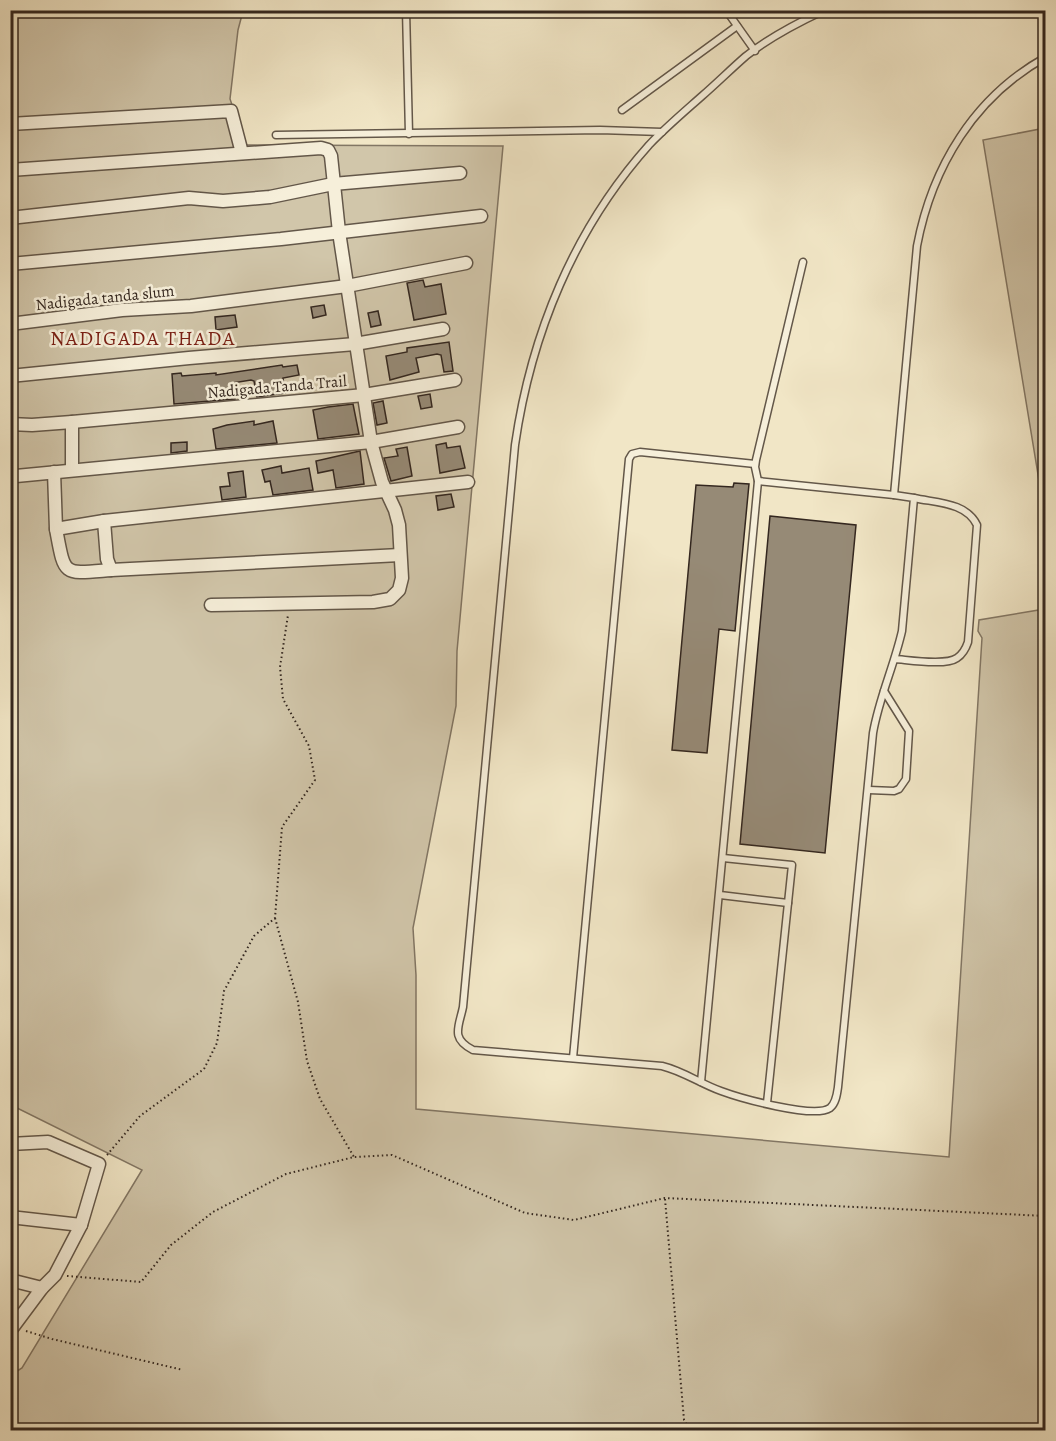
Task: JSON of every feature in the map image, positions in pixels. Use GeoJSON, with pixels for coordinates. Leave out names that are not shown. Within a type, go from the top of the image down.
{"type":"FeatureCollection","features":[{"type":"Feature","properties":{"kind":"street"},"geometry":{"type":"LineString","coordinates":[[10,124],[231,111],[242,153]]}},
{"type":"Feature","properties":{"kind":"street"},"geometry":{"type":"LineString","coordinates":[[10,170],[325,148],[331,156],[346,286],[371,442],[399,525],[402,578],[399,590],[390,599],[373,602],[211,605]]}},
{"type":"Feature","properties":{"kind":"street"},"geometry":{"type":"LineString","coordinates":[[10,218],[189,198],[223,201],[270,197],[333,184],[460,173]]}},
{"type":"Feature","properties":{"kind":"street"},"geometry":{"type":"LineString","coordinates":[[10,264],[481,216]]}},
{"type":"Feature","properties":{"kind":"street","name":"Nadigada tanda slum"},"geometry":{"type":"LineString","coordinates":[[16,323],[122,310],[191,306],[346,286],[466,263]]}},
{"type":"Feature","properties":{"kind":"street"},"geometry":{"type":"LineString","coordinates":[[10,376],[355,344],[443,329]]}},
{"type":"Feature","properties":{"kind":"street","name":"Nadigada Tanda Trail"},"geometry":{"type":"LineString","coordinates":[[10,424],[72,422],[364,395],[455,381]]}},
{"type":"Feature","properties":{"kind":"street"},"geometry":{"type":"LineString","coordinates":[[72,422],[72,470]]}},
{"type":"Feature","properties":{"kind":"street"},"geometry":{"type":"LineString","coordinates":[[16,476],[371,442],[458,427]]}},
{"type":"Feature","properties":{"kind":"street"},"geometry":{"type":"LineString","coordinates":[[54,472],[56,529],[62,561],[67,569],[74,573],[400,555]]}},
{"type":"Feature","properties":{"kind":"street"},"geometry":{"type":"LineString","coordinates":[[56,529],[104,521],[468,482]]}},
{"type":"Feature","properties":{"kind":"street"},"geometry":{"type":"LineString","coordinates":[[104,521],[107,559],[111,570]]}},
{"type":"Feature","properties":{"kind":"street"},"geometry":{"type":"LineString","coordinates":[[10,1144],[48,1142],[99,1164],[81,1225],[55,1275],[42,1288],[12,1329]]}},
{"type":"Feature","properties":{"kind":"street"},"geometry":{"type":"LineString","coordinates":[[10,1217],[81,1225]]}},
{"type":"Feature","properties":{"kind":"street"},"geometry":{"type":"LineString","coordinates":[[10,1280],[42,1288]]}},
{"type":"Feature","properties":{"kind":"lane"},"geometry":{"type":"LineString","coordinates":[[406,10],[409,134]]}},
{"type":"Feature","properties":{"kind":"lane"},"geometry":{"type":"LineString","coordinates":[[726,10],[755,51]]}},
{"type":"Feature","properties":{"kind":"lane"},"geometry":{"type":"LineString","coordinates":[[825,10],[795,24],[755,51],[662,132],[639,157],[596,213],[570,259],[551,306],[528,376],[515,445],[463,1007],[458,1030],[462,1042],[473,1050],[662,1066],[681,1072],[721,1091],[812,1112],[825,1110],[834,1102],[838,1087],[873,733],[876,714],[902,631],[914,498]]}},
{"type":"Feature","properties":{"kind":"lane"},"geometry":{"type":"LineString","coordinates":[[622,110],[737,26]]}},
{"type":"Feature","properties":{"kind":"lane"},"geometry":{"type":"LineString","coordinates":[[894,495],[917,246],[926,205],[943,165],[974,118],[1003,87],[1046,57]]}},
{"type":"Feature","properties":{"kind":"lane"},"geometry":{"type":"LineString","coordinates":[[276,135],[600,130],[662,132]]}},
{"type":"Feature","properties":{"kind":"lane"},"geometry":{"type":"LineString","coordinates":[[701,1082],[759,481],[755,464],[803,262]]}},
{"type":"Feature","properties":{"kind":"lane"},"geometry":{"type":"LineString","coordinates":[[573,1058],[629,459],[632,454],[640,452],[755,464]]}},
{"type":"Feature","properties":{"kind":"lane"},"geometry":{"type":"LineString","coordinates":[[759,481],[914,498],[958,507],[967,511],[978,525],[968,642],[965,650],[956,659],[947,661],[895,659]]}},
{"type":"Feature","properties":{"kind":"lane"},"geometry":{"type":"LineString","coordinates":[[868,790],[894,791],[899,789],[906,779],[909,731],[884,691]]}},
{"type":"Feature","properties":{"kind":"lane"},"geometry":{"type":"LineString","coordinates":[[723,858],[792,865],[767,1103]]}},
{"type":"Feature","properties":{"kind":"lane"},"geometry":{"type":"LineString","coordinates":[[720,896],[788,903]]}},
{"type":"Feature","properties":{"kind":"path"},"geometry":{"type":"LineString","coordinates":[[290,604],[280,667],[283,699],[309,746],[315,780],[282,827],[274,918],[298,1002],[307,1061],[316,1089],[354,1157]]}},
{"type":"Feature","properties":{"kind":"path"},"geometry":{"type":"LineString","coordinates":[[99,1164],[140,1116],[204,1069],[218,1043],[224,991],[254,936],[274,918]]}},
{"type":"Feature","properties":{"kind":"path"},"geometry":{"type":"LineString","coordinates":[[55,1275],[141,1282],[171,1245],[213,1212],[286,1174],[354,1157],[392,1155],[525,1213],[574,1220],[665,1198],[1046,1216]]}},
{"type":"Feature","properties":{"kind":"path"},"geometry":{"type":"LineString","coordinates":[[665,1198],[684,1420],[690,1431]]}},
{"type":"Feature","properties":{"kind":"path"},"geometry":{"type":"LineString","coordinates":[[12,1329],[183,1370]]}},
{"type":"Feature","properties":{"kind":"shaded area"},"geometry":{"type":"Polygon","coordinates":[[[10,11],[243,11],[238,30],[230,99],[246,145],[503,146],[457,651],[456,706],[413,928],[416,975],[416,1109],[949,1157],[982,638],[978,631],[979,620],[1045,609],[1045,1430],[11,1430],[11,1375],[22,1368],[142,1170],[11,1105],[10,11]]]}},
{"type":"Feature","properties":{"kind":"shaded area"},"geometry":{"type":"Polygon","coordinates":[[[1046,128],[1045,517],[983,140],[1046,128]]]}},
{"type":"Feature","properties":{"kind":"building"},"geometry":{"type":"Polygon","coordinates":[[[423,280],[425,287],[441,284],[446,314],[414,320],[407,283],[423,280]]]}},
{"type":"Feature","properties":{"kind":"building"},"geometry":{"type":"Polygon","coordinates":[[[324,305],[326,315],[313,318],[311,307],[324,305]]]}},
{"type":"Feature","properties":{"kind":"building"},"geometry":{"type":"Polygon","coordinates":[[[378,311],[381,325],[371,327],[368,313],[378,311]]]}},
{"type":"Feature","properties":{"kind":"building"},"geometry":{"type":"Polygon","coordinates":[[[235,315],[237,327],[216,330],[215,317],[235,315]]]}},
{"type":"Feature","properties":{"kind":"building"},"geometry":{"type":"Polygon","coordinates":[[[449,342],[453,371],[444,372],[441,355],[437,354],[416,358],[419,372],[390,380],[386,356],[407,352],[407,348],[449,342]]]}},
{"type":"Feature","properties":{"kind":"building"},"geometry":{"type":"Polygon","coordinates":[[[282,365],[283,367],[297,365],[299,375],[283,378],[285,393],[257,397],[254,381],[251,380],[232,383],[235,399],[174,404],[172,374],[181,373],[182,376],[216,373],[216,375],[282,365]]]}},
{"type":"Feature","properties":{"kind":"building"},"geometry":{"type":"Polygon","coordinates":[[[430,394],[432,407],[421,409],[418,396],[430,394]]]}},
{"type":"Feature","properties":{"kind":"building"},"geometry":{"type":"Polygon","coordinates":[[[383,401],[387,423],[377,425],[373,403],[383,401]]]}},
{"type":"Feature","properties":{"kind":"building"},"geometry":{"type":"Polygon","coordinates":[[[353,404],[359,434],[318,439],[313,410],[353,404]]]}},
{"type":"Feature","properties":{"kind":"building"},"geometry":{"type":"Polygon","coordinates":[[[254,421],[254,425],[273,421],[277,443],[216,449],[213,429],[254,421]]]}},
{"type":"Feature","properties":{"kind":"building"},"geometry":{"type":"Polygon","coordinates":[[[187,442],[187,451],[171,453],[171,443],[187,442]]]}},
{"type":"Feature","properties":{"kind":"building"},"geometry":{"type":"Polygon","coordinates":[[[446,443],[447,448],[460,446],[465,468],[440,473],[436,445],[446,443]]]}},
{"type":"Feature","properties":{"kind":"building"},"geometry":{"type":"Polygon","coordinates":[[[407,447],[412,476],[391,481],[384,458],[398,456],[396,449],[407,447]]]}},
{"type":"Feature","properties":{"kind":"building"},"geometry":{"type":"Polygon","coordinates":[[[360,451],[364,484],[336,488],[333,470],[318,473],[316,461],[360,451]]]}},
{"type":"Feature","properties":{"kind":"building"},"geometry":{"type":"Polygon","coordinates":[[[281,466],[282,473],[309,468],[313,490],[273,495],[270,481],[265,482],[262,470],[281,466]]]}},
{"type":"Feature","properties":{"kind":"building"},"geometry":{"type":"Polygon","coordinates":[[[243,471],[246,497],[222,500],[220,487],[230,486],[228,473],[243,471]]]}},
{"type":"Feature","properties":{"kind":"building"},"geometry":{"type":"Polygon","coordinates":[[[734,483],[749,484],[735,631],[719,629],[707,753],[672,750],[696,485],[733,487],[734,483]]]}},
{"type":"Feature","properties":{"kind":"building"},"geometry":{"type":"Polygon","coordinates":[[[451,494],[454,507],[438,510],[436,496],[451,494]]]}},
{"type":"Feature","properties":{"kind":"building"},"geometry":{"type":"Polygon","coordinates":[[[770,516],[856,525],[825,853],[740,844],[770,516]]]}},
{"type":"Feature","properties":{"kind":"district","name":"NADIGADA THADA"},"geometry":{"type":"Point","coordinates":[143,338]}}]}
